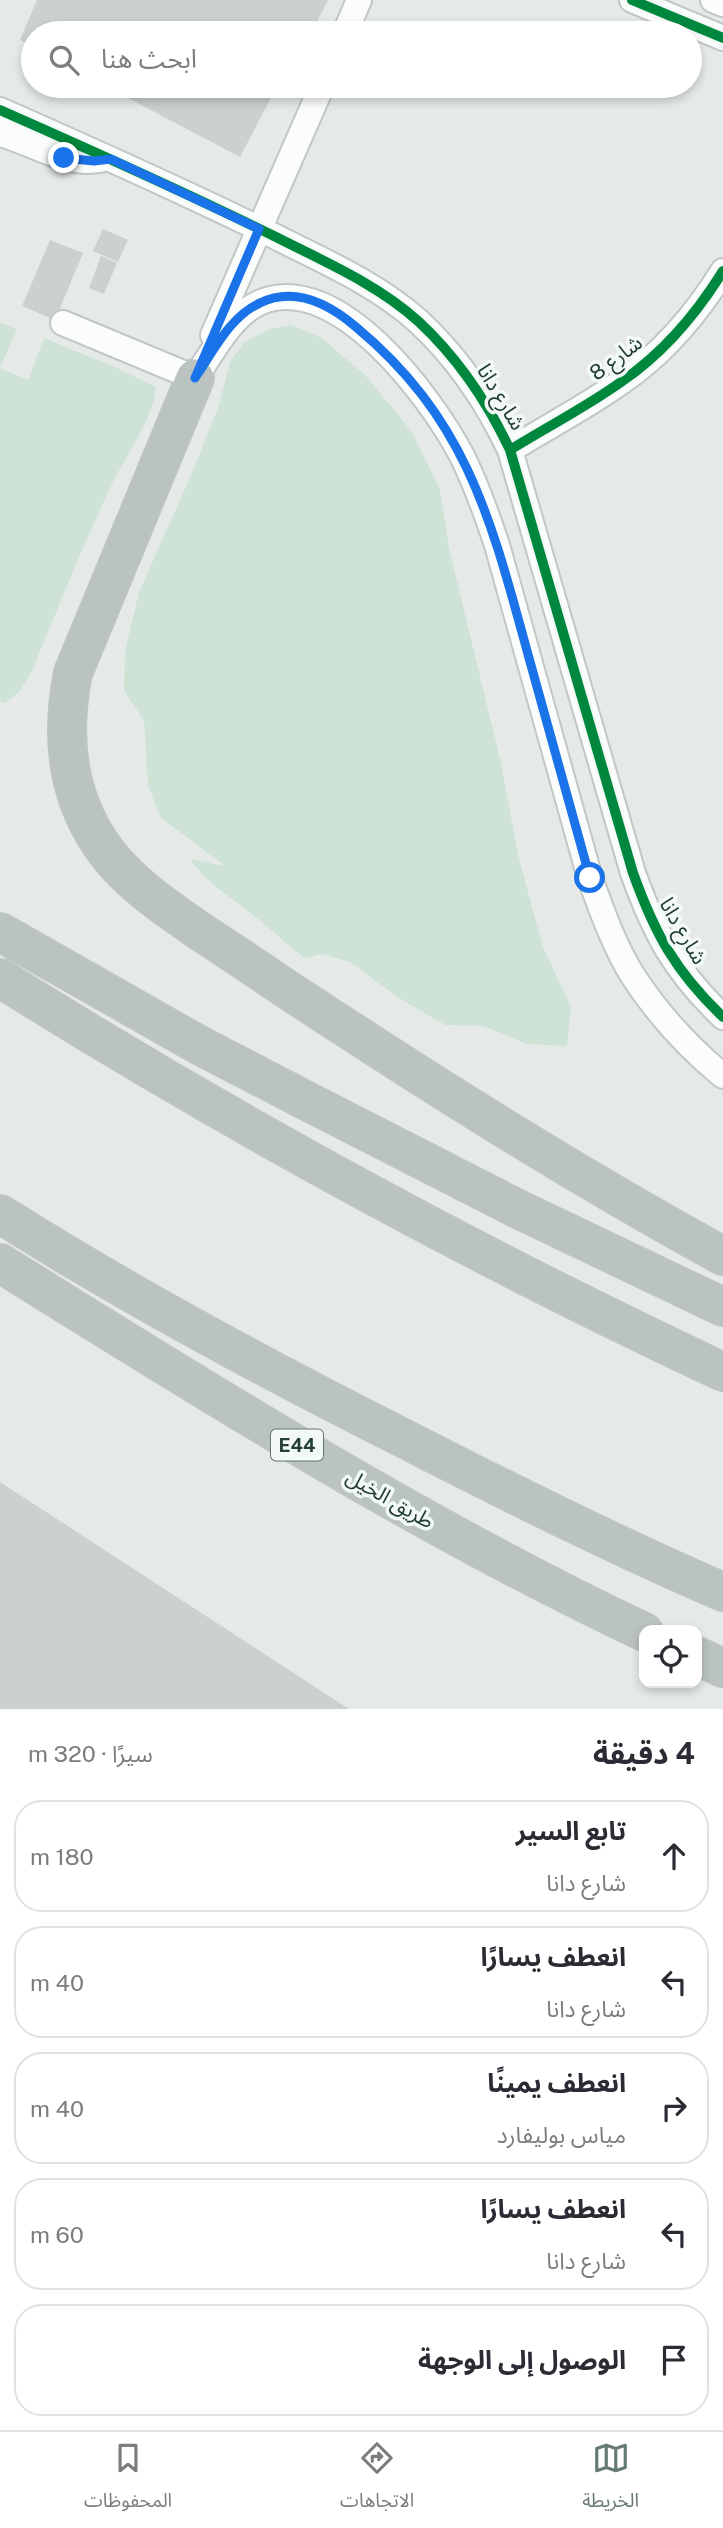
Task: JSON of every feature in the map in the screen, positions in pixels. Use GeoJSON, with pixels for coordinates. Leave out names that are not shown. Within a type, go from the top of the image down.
{"type":"FeatureCollection","features":[{"type":"Feature","properties":{"kind":"highway"},"geometry":{"type":"LineString","coordinates":[[195,378],[82,649],[68,698],[67,748],[71,774],[78,798],[100,844],[116,864],[153,899],[258,970],[505,1129],[723,1256]]}},
{"type":"Feature","properties":{"kind":"highway"},"geometry":{"type":"LineString","coordinates":[[0,932],[109,995],[278,1086],[553,1226],[723,1307]]}},
{"type":"Feature","properties":{"kind":"highway"},"geometry":{"type":"LineString","coordinates":[[0,978],[299,1155],[518,1272],[723,1372]]}},
{"type":"Feature","properties":{"kind":"highway"},"geometry":{"type":"LineString","coordinates":[[0,1214],[149,1303],[363,1418],[590,1531],[723,1592]]}},
{"type":"Feature","properties":{"kind":"highway","name":"طريق الخيل"},"geometry":{"type":"LineString","coordinates":[[0,1263],[231,1406],[399,1505],[513,1567],[639,1630]]}},
{"type":"Feature","properties":{"kind":"highway"},"geometry":{"type":"LineString","coordinates":[[702,1658],[723,1668]]}},
{"type":"Feature","properties":{"kind":"street"},"geometry":{"type":"LineString","coordinates":[[350,21],[359,0]]}},
{"type":"Feature","properties":{"kind":"street"},"geometry":{"type":"LineString","coordinates":[[632,0],[682,21]]}},
{"type":"Feature","properties":{"kind":"street"},"geometry":{"type":"LineString","coordinates":[[713,0],[723,4]]}},
{"type":"Feature","properties":{"kind":"street"},"geometry":{"type":"LineString","coordinates":[[702,29],[723,38]]}},
{"type":"Feature","properties":{"kind":"street"},"geometry":{"type":"LineString","coordinates":[[195,378],[317,98]]}},
{"type":"Feature","properties":{"kind":"street","name":"شارع دانا"},"geometry":{"type":"LineString","coordinates":[[0,110],[111,159],[363,281],[416,319],[454,358],[480,393],[510,450],[646,910],[668,954],[687,979],[723,1017]]}},
{"type":"Feature","properties":{"kind":"street","name":"شارع دانا"},"geometry":{"type":"LineString","coordinates":[[0,134],[64,158],[94,161],[111,159]]}},
{"type":"Feature","properties":{"kind":"street","name":"شارع 8"},"geometry":{"type":"LineString","coordinates":[[510,450],[621,382],[642,365],[694,313],[723,271]]}},
{"type":"Feature","properties":{"kind":"street"},"geometry":{"type":"LineString","coordinates":[[195,378],[236,320],[247,311],[273,298],[302,297],[330,307],[353,324],[395,362],[431,406],[461,455],[490,523],[590,878],[607,923],[633,975],[667,1021],[706,1063],[723,1076]]}},
{"type":"Feature","properties":{"kind":"street"},"geometry":{"type":"LineString","coordinates":[[63,323],[195,378]]}},
{"type":"Feature","properties":{"kind":"green space"},"geometry":{"type":"Polygon","coordinates":[[[0,323],[17,329],[0,368],[0,323]]]}},
{"type":"Feature","properties":{"kind":"green space"},"geometry":{"type":"Polygon","coordinates":[[[291,325],[322,338],[366,376],[412,432],[440,490],[449,548],[501,763],[519,859],[543,947],[571,1007],[567,1046],[526,1044],[484,1026],[445,1025],[396,996],[350,962],[322,954],[305,958],[205,877],[190,859],[225,866],[160,817],[148,785],[144,721],[124,690],[125,652],[139,592],[219,405],[230,362],[244,342],[270,329],[291,325]]]}},
{"type":"Feature","properties":{"kind":"green space"},"geometry":{"type":"Polygon","coordinates":[[[44,338],[156,387],[145,424],[101,507],[32,671],[19,692],[5,703],[0,702],[0,368],[28,380],[44,338]]]}},
{"type":"Feature","properties":{"kind":"building"},"geometry":{"type":"Polygon","coordinates":[[[37,0],[328,0],[317,21],[28,21],[37,0]]]}},
{"type":"Feature","properties":{"kind":"building"},"geometry":{"type":"Polygon","coordinates":[[[128,98],[271,98],[240,157],[128,98]]]}},
{"type":"Feature","properties":{"kind":"building"},"geometry":{"type":"Polygon","coordinates":[[[103,229],[128,240],[118,262],[93,251],[103,229]]]}},
{"type":"Feature","properties":{"kind":"building"},"geometry":{"type":"Polygon","coordinates":[[[50,240],[83,253],[55,320],[22,306],[50,240]]]}},
{"type":"Feature","properties":{"kind":"building"},"geometry":{"type":"Polygon","coordinates":[[[101,256],[117,263],[104,294],[89,288],[101,256]]]}},
{"type":"Feature","properties":{"kind":"building"},"geometry":{"type":"Polygon","coordinates":[[[0,1482],[349,1709],[0,1709],[0,1482]]]}},
{"type":"Feature","properties":{"kind":"cycle path"},"geometry":{"type":"LineString","coordinates":[[632,0],[682,21]]}},
{"type":"Feature","properties":{"kind":"cycle path"},"geometry":{"type":"LineString","coordinates":[[702,29],[723,38]]}},
{"type":"Feature","properties":{"kind":"cycle path"},"geometry":{"type":"LineString","coordinates":[[0,110],[208,204],[350,274],[418,321],[459,365],[492,414],[510,450],[641,895],[668,951],[692,984],[723,1017]]}},
{"type":"Feature","properties":{"kind":"cycle path"},"geometry":{"type":"LineString","coordinates":[[510,450],[608,391],[651,359],[690,317],[723,271]]}},
{"type":"Feature","properties":{"kind":"route"},"geometry":{"type":"LineString","coordinates":[[64,158],[78,161],[111,159],[259,229],[195,378],[236,320],[247,311],[273,298],[302,297],[330,307],[353,324],[395,362],[431,406],[461,455],[486,512],[590,878]]}}]}
